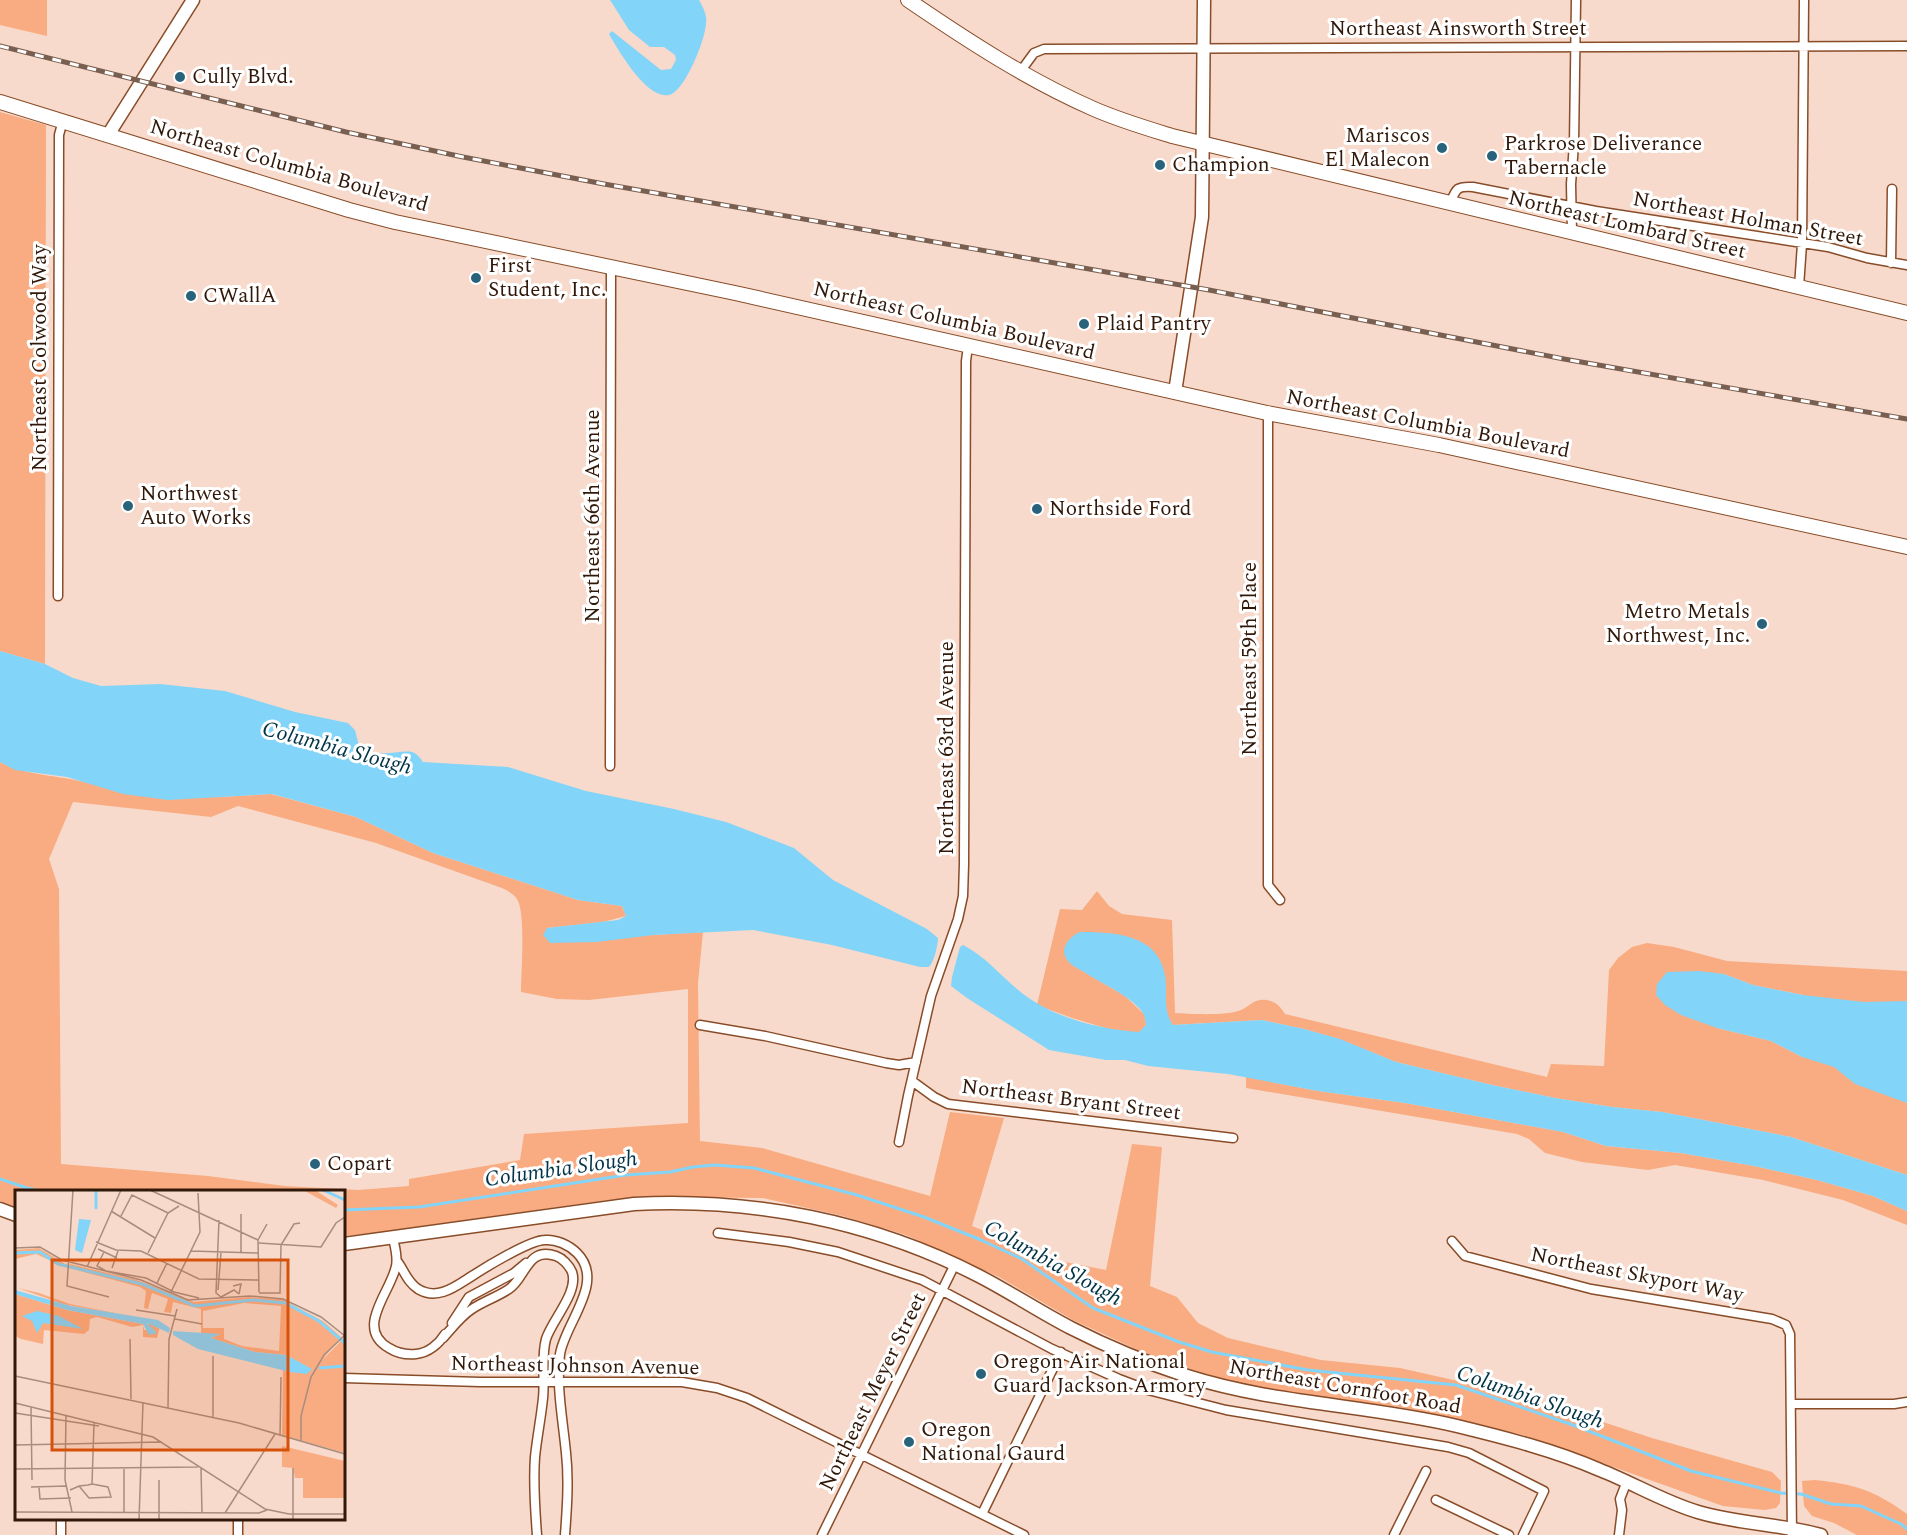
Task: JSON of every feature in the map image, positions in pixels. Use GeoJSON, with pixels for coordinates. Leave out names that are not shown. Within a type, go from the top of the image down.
{"type":"FeatureCollection","features":[{"type":"Feature","properties":{"kind":"main road","name":"Northeast Lombard Street"},"geometry":{"type":"LineString","coordinates":[[909,0],[981,49],[1020,72],[1096,110],[1172,136],[1907,313]]}},
{"type":"Feature","properties":{"kind":"main road","name":"Northeast Columbia Boulevard"},"geometry":{"type":"LineString","coordinates":[[0,102],[372,216],[1268,413],[1439,445],[1907,547]]}},
{"type":"Feature","properties":{"kind":"street"},"geometry":{"type":"LineString","coordinates":[[108,135],[193,0]]}},
{"type":"Feature","properties":{"kind":"street"},"geometry":{"type":"LineString","coordinates":[[1175,392],[1201,230],[1204,0]]}},
{"type":"Feature","properties":{"kind":"street"},"geometry":{"type":"LineString","coordinates":[[1572,233],[1571,184],[1576,0]]}},
{"type":"Feature","properties":{"kind":"street"},"geometry":{"type":"LineString","coordinates":[[1799,287],[1802,244],[1804,0]]}},
{"type":"Feature","properties":{"kind":"street","name":"Northeast Ainsworth Street"},"geometry":{"type":"LineString","coordinates":[[1020,72],[1034,53],[1044,49],[1907,46]]}},
{"type":"Feature","properties":{"kind":"street","name":"Northeast Colwood Way"},"geometry":{"type":"LineString","coordinates":[[58,596],[59,135],[63,120]]}},
{"type":"Feature","properties":{"kind":"street","name":"Northeast Holman Street"},"geometry":{"type":"LineString","coordinates":[[1450,204],[1455,190],[1465,186],[1572,206],[1828,247],[1907,265]]}},
{"type":"Feature","properties":{"kind":"street"},"geometry":{"type":"LineString","coordinates":[[1891,263],[1892,189]]}},
{"type":"Feature","properties":{"kind":"street","name":"Northeast 66th Avenue"},"geometry":{"type":"LineString","coordinates":[[610,766],[611,267]]}},
{"type":"Feature","properties":{"kind":"street","name":"Northeast 63rd Avenue"},"geometry":{"type":"LineString","coordinates":[[899,1142],[931,996],[956,926],[963,896],[968,346]]}},
{"type":"Feature","properties":{"kind":"street","name":"Northeast 59th Place"},"geometry":{"type":"LineString","coordinates":[[1268,413],[1268,885],[1280,900]]}},
{"type":"Feature","properties":{"kind":"street"},"geometry":{"type":"LineString","coordinates":[[700,1024],[886,1063],[899,1065],[916,1062]]}},
{"type":"Feature","properties":{"kind":"street","name":"Northeast Bryant Street"},"geometry":{"type":"LineString","coordinates":[[912,1081],[948,1104],[1233,1138]]}},
{"type":"Feature","properties":{"kind":"street","name":"Northeast Cornfoot Road"},"geometry":{"type":"LineString","coordinates":[[345,1244],[619,1205],[710,1204],[769,1209],[849,1225],[904,1242],[955,1264],[1082,1333],[1132,1356],[1190,1377],[1271,1397],[1455,1425],[1551,1451],[1700,1513],[1792,1532],[1821,1535]]}},
{"type":"Feature","properties":{"kind":"street"},"geometry":{"type":"LineString","coordinates":[[0,1209],[15,1215]]}},
{"type":"Feature","properties":{"kind":"street"},"geometry":{"type":"LineString","coordinates":[[718,1233],[789,1242],[838,1252],[922,1280],[1061,1352],[1148,1390],[1226,1410],[1448,1447],[1469,1453],[1544,1491],[1523,1535]]}},
{"type":"Feature","properties":{"kind":"street"},"geometry":{"type":"LineString","coordinates":[[393,1238],[397,1261],[410,1282],[420,1290],[430,1293],[442,1293],[462,1284],[471,1276],[543,1239],[556,1240],[578,1253],[584,1263],[587,1287],[575,1319],[564,1339],[560,1355],[559,1381],[567,1487],[564,1535]]}},
{"type":"Feature","properties":{"kind":"street","name":"Northeast Skyport Way"},"geometry":{"type":"LineString","coordinates":[[1452,1241],[1465,1256],[1582,1287],[1772,1319],[1786,1325],[1790,1334],[1791,1404]]}},
{"type":"Feature","properties":{"kind":"street"},"geometry":{"type":"LineString","coordinates":[[397,1261],[392,1280],[377,1307],[374,1328],[382,1344],[396,1352],[411,1354],[432,1349],[443,1338],[469,1297],[514,1273],[529,1261],[544,1254],[552,1254],[561,1257],[572,1272],[569,1294],[551,1326],[546,1341],[535,1457],[537,1535]]}},
{"type":"Feature","properties":{"kind":"street","name":"Northeast Meyer Street"},"geometry":{"type":"LineString","coordinates":[[822,1535],[955,1264]]}},
{"type":"Feature","properties":{"kind":"street"},"geometry":{"type":"LineString","coordinates":[[982,1514],[1061,1352]]}},
{"type":"Feature","properties":{"kind":"street","name":"Northeast Johnson Avenue"},"geometry":{"type":"LineString","coordinates":[[345,1378],[480,1382],[682,1382],[717,1388],[747,1398],[1024,1535]]}},
{"type":"Feature","properties":{"kind":"street"},"geometry":{"type":"LineString","coordinates":[[1792,1532],[1791,1404],[1907,1402]]}},
{"type":"Feature","properties":{"kind":"street"},"geometry":{"type":"LineString","coordinates":[[1395,1535],[1426,1472]]}},
{"type":"Feature","properties":{"kind":"street"},"geometry":{"type":"LineString","coordinates":[[1619,1535],[1623,1510],[1620,1499],[1627,1481]]}},
{"type":"Feature","properties":{"kind":"street"},"geometry":{"type":"LineString","coordinates":[[1436,1500],[1509,1535]]}},
{"type":"Feature","properties":{"kind":"shaded area"},"geometry":{"type":"Polygon","coordinates":[[[0,0],[47,0],[47,36],[0,25],[0,0]]]}},
{"type":"Feature","properties":{"kind":"shaded area"},"geometry":{"type":"Polygon","coordinates":[[[0,112],[46,125],[45,664],[0,651],[0,112]]]}},
{"type":"Feature","properties":{"kind":"shaded area"},"geometry":{"type":"Polygon","coordinates":[[[0,762],[32,773],[88,783],[222,797],[271,794],[356,817],[433,853],[578,900],[622,906],[626,916],[603,922],[547,928],[654,935],[703,932],[698,983],[700,1141],[762,1148],[930,1196],[950,1112],[1004,1118],[972,1226],[1060,1261],[1106,1270],[1132,1144],[1162,1147],[1150,1286],[1177,1297],[1198,1323],[1228,1338],[1321,1360],[1400,1368],[1520,1395],[1652,1438],[1772,1472],[1781,1481],[1780,1503],[1776,1508],[1765,1510],[1723,1506],[1523,1435],[1399,1407],[1300,1395],[1225,1380],[1155,1358],[1073,1320],[999,1277],[906,1235],[843,1216],[763,1198],[654,1197],[608,1200],[345,1236],[345,1190],[15,1190],[15,1207],[0,1201],[0,762]],[[73,802],[49,859],[59,889],[61,1164],[208,1176],[285,1186],[358,1190],[409,1186],[409,1179],[520,1160],[524,1134],[688,1123],[688,989],[589,1000],[557,999],[521,992],[520,906],[509,891],[376,843],[238,806],[211,817],[73,802]]]}},
{"type":"Feature","properties":{"kind":"shaded area"},"geometry":{"type":"Polygon","coordinates":[[[1097,891],[1109,906],[1122,914],[1172,920],[1175,1013],[1235,1012],[1256,1001],[1267,1000],[1278,1005],[1285,1014],[1547,1077],[1551,1064],[1604,1066],[1609,970],[1618,958],[1632,947],[1647,943],[1674,947],[1727,961],[1907,971],[1907,1175],[1791,1137],[1662,1112],[1555,1098],[1492,1085],[1396,1062],[1339,1039],[1262,1020],[1173,1025],[1167,1016],[1165,1000],[1074,966],[1125,996],[1145,1015],[1146,1025],[1139,1033],[1109,1029],[1072,1018],[1037,1005],[1060,909],[1082,910],[1097,891]],[[1724,974],[1717,1028],[1771,1041],[1802,1057],[1803,995],[1753,985],[1724,974]]]}},
{"type":"Feature","properties":{"kind":"shaded area"},"geometry":{"type":"Polygon","coordinates":[[[1246,1077],[1563,1132],[1606,1146],[1681,1153],[1817,1180],[1873,1196],[1907,1211],[1907,1225],[1843,1200],[1763,1180],[1675,1165],[1648,1170],[1582,1162],[1545,1153],[1529,1139],[1517,1134],[1246,1088],[1246,1077]]]}},
{"type":"Feature","properties":{"kind":"shaded area"},"geometry":{"type":"Polygon","coordinates":[[[1815,1480],[1853,1486],[1884,1499],[1907,1514],[1907,1535],[1857,1535],[1834,1523],[1812,1516],[1804,1506],[1802,1481],[1815,1480]]]}},
{"type":"Feature","properties":{"kind":"water"},"geometry":{"type":"Polygon","coordinates":[[[610,0],[699,0],[706,17],[704,36],[689,73],[682,84],[669,95],[652,90],[643,82],[626,62],[609,34],[612,31],[661,70],[671,69],[676,60],[675,55],[664,47],[650,47],[629,30],[610,0]]]}},
{"type":"Feature","properties":{"kind":"water"},"geometry":{"type":"Polygon","coordinates":[[[0,651],[45,664],[73,678],[101,686],[160,684],[225,691],[295,712],[348,723],[355,730],[359,746],[375,753],[412,752],[423,762],[508,767],[586,791],[726,822],[794,848],[833,880],[927,929],[938,938],[934,957],[929,967],[920,967],[832,945],[753,930],[654,935],[597,942],[550,943],[543,935],[547,928],[618,920],[626,916],[622,906],[578,900],[433,853],[356,817],[272,794],[168,800],[123,794],[67,777],[15,770],[0,762],[0,651]]]}},
{"type":"Feature","properties":{"kind":"water"},"geometry":{"type":"Polygon","coordinates":[[[1080,932],[1107,933],[1133,938],[1154,951],[1161,961],[1165,975],[1166,1007],[1173,1025],[1262,1020],[1340,1039],[1396,1062],[1492,1085],[1555,1098],[1662,1112],[1791,1137],[1907,1175],[1907,1211],[1873,1196],[1817,1180],[1754,1166],[1681,1153],[1606,1146],[1563,1132],[1405,1103],[1318,1091],[1228,1074],[1148,1066],[1125,1060],[1106,1060],[1049,1050],[951,986],[960,947],[963,945],[985,960],[1030,999],[1044,1007],[1075,1020],[1107,1028],[1139,1032],[1146,1025],[1144,1015],[1139,1008],[1074,966],[1065,957],[1066,944],[1080,932]]]}},
{"type":"Feature","properties":{"kind":"water"},"geometry":{"type":"Polygon","coordinates":[[[1699,971],[1724,974],[1753,985],[1803,995],[1864,1002],[1907,1001],[1907,1103],[1855,1084],[1834,1067],[1802,1057],[1771,1041],[1717,1028],[1681,1015],[1665,1005],[1656,995],[1657,984],[1667,972],[1699,971]]]}},
{"type":"Feature","properties":{"kind":"waterway","name":"Columbia Slough"},"geometry":{"type":"LineString","coordinates":[[345,1210],[419,1207],[693,1167],[715,1165],[754,1168],[857,1195],[924,1217],[981,1240],[1022,1259],[1093,1308],[1179,1342],[1212,1352],[1308,1370],[1456,1385],[1573,1425],[1691,1471],[1781,1493],[1801,1494],[1831,1504],[1861,1506],[1907,1529]]}},
{"type":"Feature","properties":{"kind":"waterway","name":"Columbia Slough"},"geometry":{"type":"LineString","coordinates":[[0,1179],[35,1190]]}},
{"type":"Feature","properties":{"kind":"railway"},"geometry":{"type":"LineString","coordinates":[[0,46],[346,132],[463,157],[604,184],[1209,290],[1564,359],[1907,419]]}},
{"type":"Feature","properties":{"kind":"place","name":"Cully Blvd."},"geometry":{"type":"Point","coordinates":[180,77]}},
{"type":"Feature","properties":{"kind":"place","name":"Mariscos El Malecon"},"geometry":{"type":"Point","coordinates":[1442,148]}},
{"type":"Feature","properties":{"kind":"place","name":"Parkrose Deliverance Tabernacle"},"geometry":{"type":"Point","coordinates":[1492,156]}},
{"type":"Feature","properties":{"kind":"place","name":"Champion"},"geometry":{"type":"Point","coordinates":[1160,165]}},
{"type":"Feature","properties":{"kind":"place","name":"First Student, Inc."},"geometry":{"type":"Point","coordinates":[476,278]}},
{"type":"Feature","properties":{"kind":"place","name":"CWallA"},"geometry":{"type":"Point","coordinates":[191,296]}},
{"type":"Feature","properties":{"kind":"place","name":"Plaid Pantry"},"geometry":{"type":"Point","coordinates":[1084,324]}},
{"type":"Feature","properties":{"kind":"place","name":"Northwest Auto Works"},"geometry":{"type":"Point","coordinates":[128,506]}},
{"type":"Feature","properties":{"kind":"place","name":"Northside Ford"},"geometry":{"type":"Point","coordinates":[1037,509]}},
{"type":"Feature","properties":{"kind":"place","name":"Metro Metals Northwest, Inc."},"geometry":{"type":"Point","coordinates":[1762,624]}},
{"type":"Feature","properties":{"kind":"place","name":"Copart"},"geometry":{"type":"Point","coordinates":[315,1164]}},
{"type":"Feature","properties":{"kind":"place","name":"Oregon Air National Guard Jackson Armory"},"geometry":{"type":"Point","coordinates":[981,1374]}},
{"type":"Feature","properties":{"kind":"place","name":"Oregon National Gaurd"},"geometry":{"type":"Point","coordinates":[909,1442]}}]}
